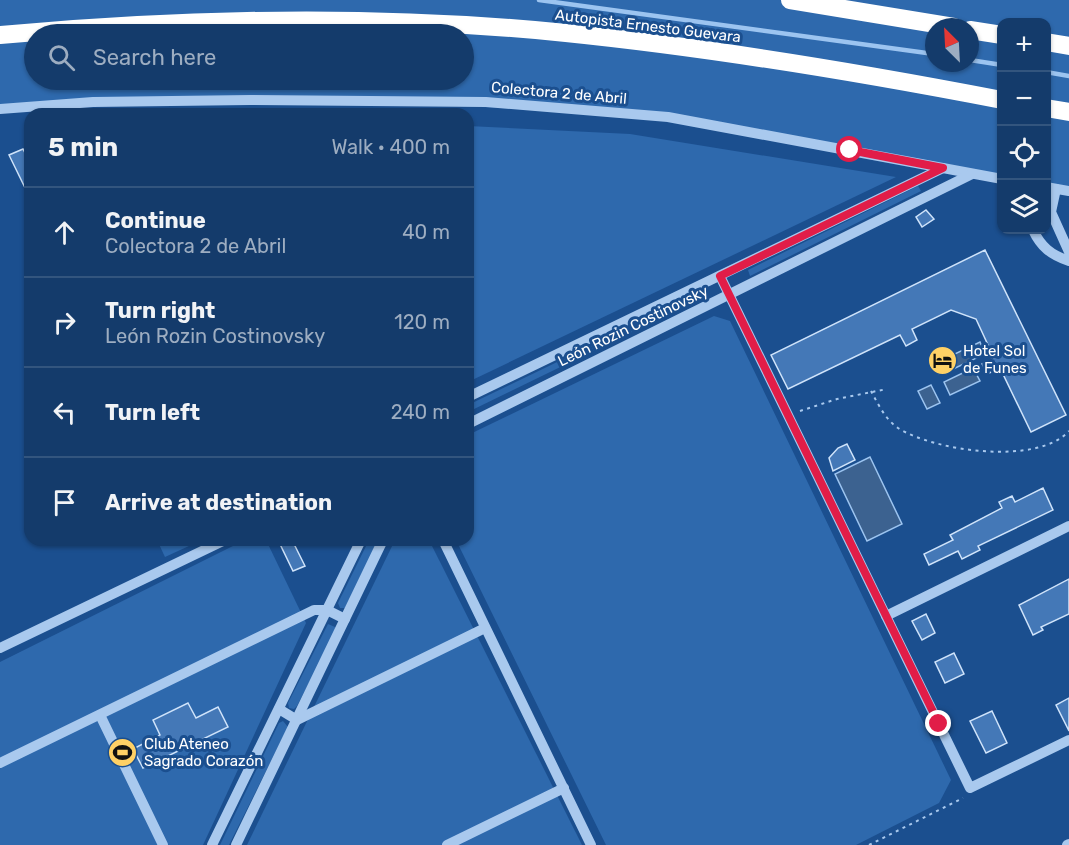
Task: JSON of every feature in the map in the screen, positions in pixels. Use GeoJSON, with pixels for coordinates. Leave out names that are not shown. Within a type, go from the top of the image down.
{"type":"FeatureCollection","features":[{"type":"Feature","properties":{"kind":"highway"},"geometry":{"type":"LineString","coordinates":[[790,0],[925,22]]}},
{"type":"Feature","properties":{"kind":"highway","name":"Autopista Ernesto Guevara"},"geometry":{"type":"LineString","coordinates":[[194,24],[246,22],[420,24]]}},
{"type":"Feature","properties":{"kind":"highway","name":"Autopista Ernesto Guevara"},"geometry":{"type":"LineString","coordinates":[[474,27],[564,33],[808,64],[997,98]]}},
{"type":"Feature","properties":{"kind":"highway"},"geometry":{"type":"LineString","coordinates":[[979,31],[997,34]]}},
{"type":"Feature","properties":{"kind":"highway","name":"Autopista Ernesto Guevara"},"geometry":{"type":"LineString","coordinates":[[0,35],[24,33]]}},
{"type":"Feature","properties":{"kind":"highway"},"geometry":{"type":"LineString","coordinates":[[1051,43],[1069,46]]}},
{"type":"Feature","properties":{"kind":"highway"},"geometry":{"type":"LineString","coordinates":[[1051,109],[1069,112]]}},
{"type":"Feature","properties":{"kind":"street","name":"Colectora 2 de Abril"},"geometry":{"type":"LineString","coordinates":[[0,108],[93,102],[250,100],[486,102],[668,117],[997,178]]}},
{"type":"Feature","properties":{"kind":"street","name":"León Rozin Costinovsky"},"geometry":{"type":"LineString","coordinates":[[474,395],[943,168]]}},
{"type":"Feature","properties":{"kind":"street","name":"León Rozin Costinovsky"},"geometry":{"type":"LineString","coordinates":[[474,421],[973,174]]}},
{"type":"Feature","properties":{"kind":"street"},"geometry":{"type":"LineString","coordinates":[[1051,188],[1069,191]]}},
{"type":"Feature","properties":{"kind":"street"},"geometry":{"type":"LineString","coordinates":[[1051,212],[1069,252]]}},
{"type":"Feature","properties":{"kind":"street"},"geometry":{"type":"LineString","coordinates":[[1027,234],[1036,251],[1069,261]]}},
{"type":"Feature","properties":{"kind":"street"},"geometry":{"type":"LineString","coordinates":[[1035,234],[1041,245],[1055,257]]}},
{"type":"Feature","properties":{"kind":"street"},"geometry":{"type":"LineString","coordinates":[[720,276],[970,788],[1069,740]]}},
{"type":"Feature","properties":{"kind":"street"},"geometry":{"type":"LineString","coordinates":[[886,616],[1069,526]]}},
{"type":"Feature","properties":{"kind":"street"},"geometry":{"type":"LineString","coordinates":[[0,648],[212,546]]}},
{"type":"Feature","properties":{"kind":"street"},"geometry":{"type":"LineString","coordinates":[[212,845],[358,546]]}},
{"type":"Feature","properties":{"kind":"street"},"geometry":{"type":"LineString","coordinates":[[236,845],[380,546]]}},
{"type":"Feature","properties":{"kind":"street"},"geometry":{"type":"LineString","coordinates":[[445,546],[591,845]]}},
{"type":"Feature","properties":{"kind":"street"},"geometry":{"type":"LineString","coordinates":[[0,763],[314,610],[327,610],[345,620]]}},
{"type":"Feature","properties":{"kind":"street"},"geometry":{"type":"LineString","coordinates":[[297,720],[485,628]]}},
{"type":"Feature","properties":{"kind":"street"},"geometry":{"type":"LineString","coordinates":[[279,709],[297,720]]}},
{"type":"Feature","properties":{"kind":"street"},"geometry":{"type":"LineString","coordinates":[[100,715],[163,845]]}},
{"type":"Feature","properties":{"kind":"street"},"geometry":{"type":"LineString","coordinates":[[447,845],[564,788]]}},
{"type":"Feature","properties":{"kind":"path"},"geometry":{"type":"LineString","coordinates":[[788,415],[870,391],[887,389]]}},
{"type":"Feature","properties":{"kind":"path"},"geometry":{"type":"LineString","coordinates":[[870,391],[887,418],[899,428],[955,447],[1010,453],[1042,446],[1069,431]]}},
{"type":"Feature","properties":{"kind":"path"},"geometry":{"type":"LineString","coordinates":[[869,845],[962,799],[970,788]]}},
{"type":"Feature","properties":{"kind":"shaded area"},"geometry":{"type":"Polygon","coordinates":[[[0,0],[1069,0],[1069,191],[1051,188],[1051,18],[997,18],[997,178],[668,117],[332,99],[0,109],[0,0]]]}},
{"type":"Feature","properties":{"kind":"shaded area"},"geometry":{"type":"Polygon","coordinates":[[[474,126],[630,134],[896,177],[474,379],[474,126]]]}},
{"type":"Feature","properties":{"kind":"shaded area"},"geometry":{"type":"Polygon","coordinates":[[[918,186],[921,191],[750,276],[748,270],[918,186]]]}},
{"type":"Feature","properties":{"kind":"shaded area"},"geometry":{"type":"Polygon","coordinates":[[[696,295],[698,300],[474,409],[474,402],[696,295]]]}},
{"type":"Feature","properties":{"kind":"shaded area"},"geometry":{"type":"Polygon","coordinates":[[[714,316],[730,321],[951,780],[939,803],[856,845],[606,845],[459,546],[474,546],[474,432],[714,316]]]}},
{"type":"Feature","properties":{"kind":"shaded area"},"geometry":{"type":"Polygon","coordinates":[[[980,342],[985,354],[949,371],[944,359],[980,342]]]}},
{"type":"Feature","properties":{"kind":"shaded area"},"geometry":{"type":"Polygon","coordinates":[[[973,368],[980,381],[950,395],[944,382],[973,368]]]}},
{"type":"Feature","properties":{"kind":"shaded area"},"geometry":{"type":"Polygon","coordinates":[[[931,385],[940,403],[927,409],[918,391],[931,385]]]}},
{"type":"Feature","properties":{"kind":"shaded area"},"geometry":{"type":"Polygon","coordinates":[[[870,457],[902,524],[867,541],[835,474],[870,457]]]}},
{"type":"Feature","properties":{"kind":"shaded area"},"geometry":{"type":"Polygon","coordinates":[[[160,546],[189,546],[165,557],[160,546]]]}},
{"type":"Feature","properties":{"kind":"shaded area","name":"Club Ateneo Sagrado Corazón"},"geometry":{"type":"Polygon","coordinates":[[[233,546],[269,546],[306,623],[203,845],[0,845],[0,662],[233,546]]]}},
{"type":"Feature","properties":{"kind":"shaded area"},"geometry":{"type":"Polygon","coordinates":[[[366,546],[375,546],[345,608],[340,608],[338,603],[366,546]]]}},
{"type":"Feature","properties":{"kind":"shaded area"},"geometry":{"type":"Polygon","coordinates":[[[392,546],[432,546],[582,845],[247,845],[392,546]]]}},
{"type":"Feature","properties":{"kind":"shaded area"},"geometry":{"type":"Polygon","coordinates":[[[328,624],[335,627],[336,631],[297,706],[294,709],[289,708],[288,703],[328,624]]]}},
{"type":"Feature","properties":{"kind":"shaded area"},"geometry":{"type":"Polygon","coordinates":[[[283,721],[288,727],[229,845],[220,845],[279,723],[283,721]]]}},
{"type":"Feature","properties":{"kind":"building"},"geometry":{"type":"Polygon","coordinates":[[[23,149],[24,151],[24,186],[9,155],[23,149]]]}},
{"type":"Feature","properties":{"kind":"building"},"geometry":{"type":"Polygon","coordinates":[[[926,210],[934,219],[922,227],[916,217],[926,210]]]}},
{"type":"Feature","properties":{"kind":"building"},"geometry":{"type":"Polygon","coordinates":[[[985,250],[1066,415],[1031,432],[1000,368],[987,374],[982,364],[994,358],[976,319],[951,310],[912,329],[917,340],[906,346],[900,335],[788,389],[771,355],[985,250]]]}},
{"type":"Feature","properties":{"kind":"building"},"geometry":{"type":"Polygon","coordinates":[[[847,444],[855,460],[833,471],[829,458],[838,448],[847,444]]]}},
{"type":"Feature","properties":{"kind":"building"},"geometry":{"type":"Polygon","coordinates":[[[1043,488],[1053,510],[978,546],[980,550],[962,559],[958,551],[929,565],[924,554],[953,540],[950,535],[1002,508],[999,502],[1012,496],[1015,502],[1043,488]]]}},
{"type":"Feature","properties":{"kind":"building"},"geometry":{"type":"Polygon","coordinates":[[[281,546],[295,546],[305,566],[293,571],[281,546]]]}},
{"type":"Feature","properties":{"kind":"building"},"geometry":{"type":"Polygon","coordinates":[[[1069,579],[1069,614],[1041,627],[1043,630],[1033,635],[1019,605],[1069,579]]]}},
{"type":"Feature","properties":{"kind":"building"},"geometry":{"type":"Polygon","coordinates":[[[926,614],[935,633],[922,640],[912,621],[926,614]]]}},
{"type":"Feature","properties":{"kind":"building"},"geometry":{"type":"Polygon","coordinates":[[[954,653],[964,674],[945,683],[935,662],[954,653]]]}},
{"type":"Feature","properties":{"kind":"building"},"geometry":{"type":"Polygon","coordinates":[[[1069,698],[1069,731],[1056,705],[1069,698]]]}},
{"type":"Feature","properties":{"kind":"building"},"geometry":{"type":"Polygon","coordinates":[[[188,703],[196,718],[218,707],[228,727],[143,768],[133,749],[160,735],[153,720],[188,703]]]}},
{"type":"Feature","properties":{"kind":"building"},"geometry":{"type":"Polygon","coordinates":[[[992,711],[1007,743],[986,753],[970,721],[992,711]]]}},
{"type":"Feature","properties":{"kind":"waterway"},"geometry":{"type":"LineString","coordinates":[[539,0],[925,53]]}},
{"type":"Feature","properties":{"kind":"waterway"},"geometry":{"type":"LineString","coordinates":[[979,61],[997,64]]}},
{"type":"Feature","properties":{"kind":"waterway"},"geometry":{"type":"LineString","coordinates":[[1051,73],[1069,76]]}},
{"type":"Feature","properties":{"kind":"place","name":"Hotel Sol de Funes"},"geometry":{"type":"Point","coordinates":[942,360]}},
{"type":"Feature","properties":{"kind":"place","name":"Club Ateneo Sagrado Corazón"},"geometry":{"type":"Point","coordinates":[123,753]}},
{"type":"Feature","properties":{"kind":"route"},"geometry":{"type":"LineString","coordinates":[[850,150],[943,168],[720,276],[939,724]]}}]}
